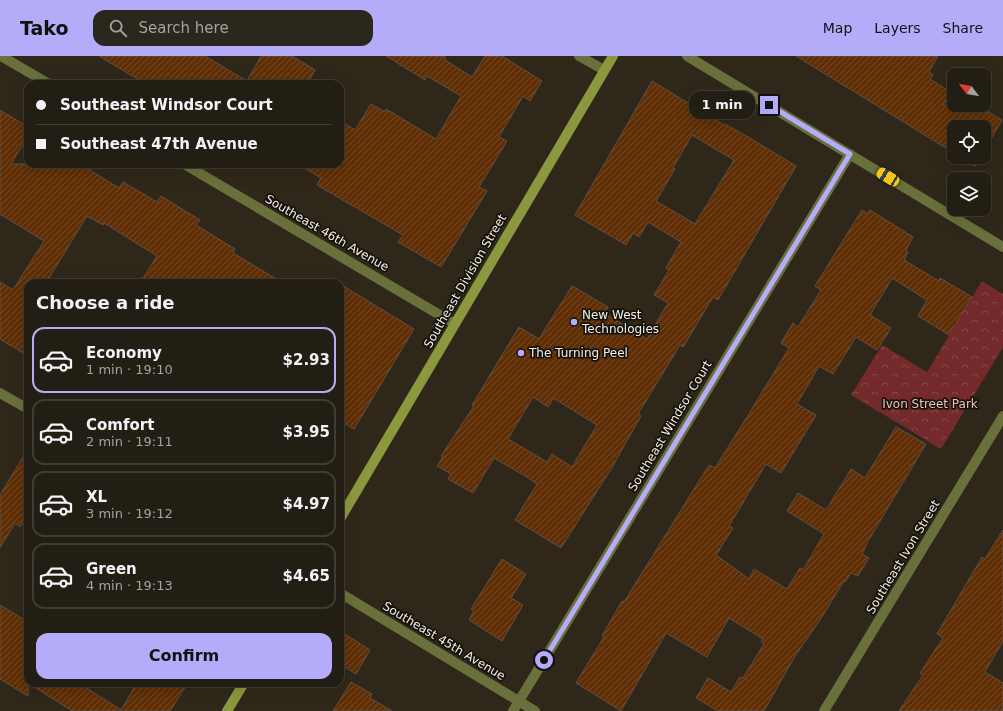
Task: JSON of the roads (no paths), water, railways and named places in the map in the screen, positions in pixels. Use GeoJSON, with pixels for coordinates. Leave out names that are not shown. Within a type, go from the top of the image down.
{"type":"FeatureCollection","features":[{"type":"Feature","properties":{"kind":"main road","name":"Southeast Division Street"},"geometry":{"type":"LineString","coordinates":[[344,512],[613,56]]}},
{"type":"Feature","properties":{"kind":"main road"},"geometry":{"type":"LineString","coordinates":[[227,711],[242,687]]}},
{"type":"Feature","properties":{"kind":"street"},"geometry":{"type":"LineString","coordinates":[[1,56],[42,80]]}},
{"type":"Feature","properties":{"kind":"street"},"geometry":{"type":"LineString","coordinates":[[580,56],[604,70]]}},
{"type":"Feature","properties":{"kind":"street"},"geometry":{"type":"LineString","coordinates":[[688,56],[1003,247]]}},
{"type":"Feature","properties":{"kind":"street","name":"Southeast Windsor Court"},"geometry":{"type":"LineString","coordinates":[[513,711],[850,154]]}},
{"type":"Feature","properties":{"kind":"street","name":"Southeast 46th Avenue"},"geometry":{"type":"LineString","coordinates":[[191,168],[455,324]]}},
{"type":"Feature","properties":{"kind":"street"},"geometry":{"type":"LineString","coordinates":[[0,393],[24,407]]}},
{"type":"Feature","properties":{"kind":"street","name":"Southeast Ivon Street"},"geometry":{"type":"LineString","coordinates":[[824,711],[1003,416]]}},
{"type":"Feature","properties":{"kind":"street","name":"Southeast 45th Avenue"},"geometry":{"type":"LineString","coordinates":[[344,595],[535,711]]}},
{"type":"Feature","properties":{"kind":"place","name":"New West Technologies"},"geometry":{"type":"Point","coordinates":[574,322]}},
{"type":"Feature","properties":{"kind":"place","name":"The Turning Peel"},"geometry":{"type":"Point","coordinates":[521,353]}},
{"type":"Feature","properties":{"kind":"park label","name":"Ivon Street Park"},"geometry":{"type":"Point","coordinates":[930,404]}}]}
